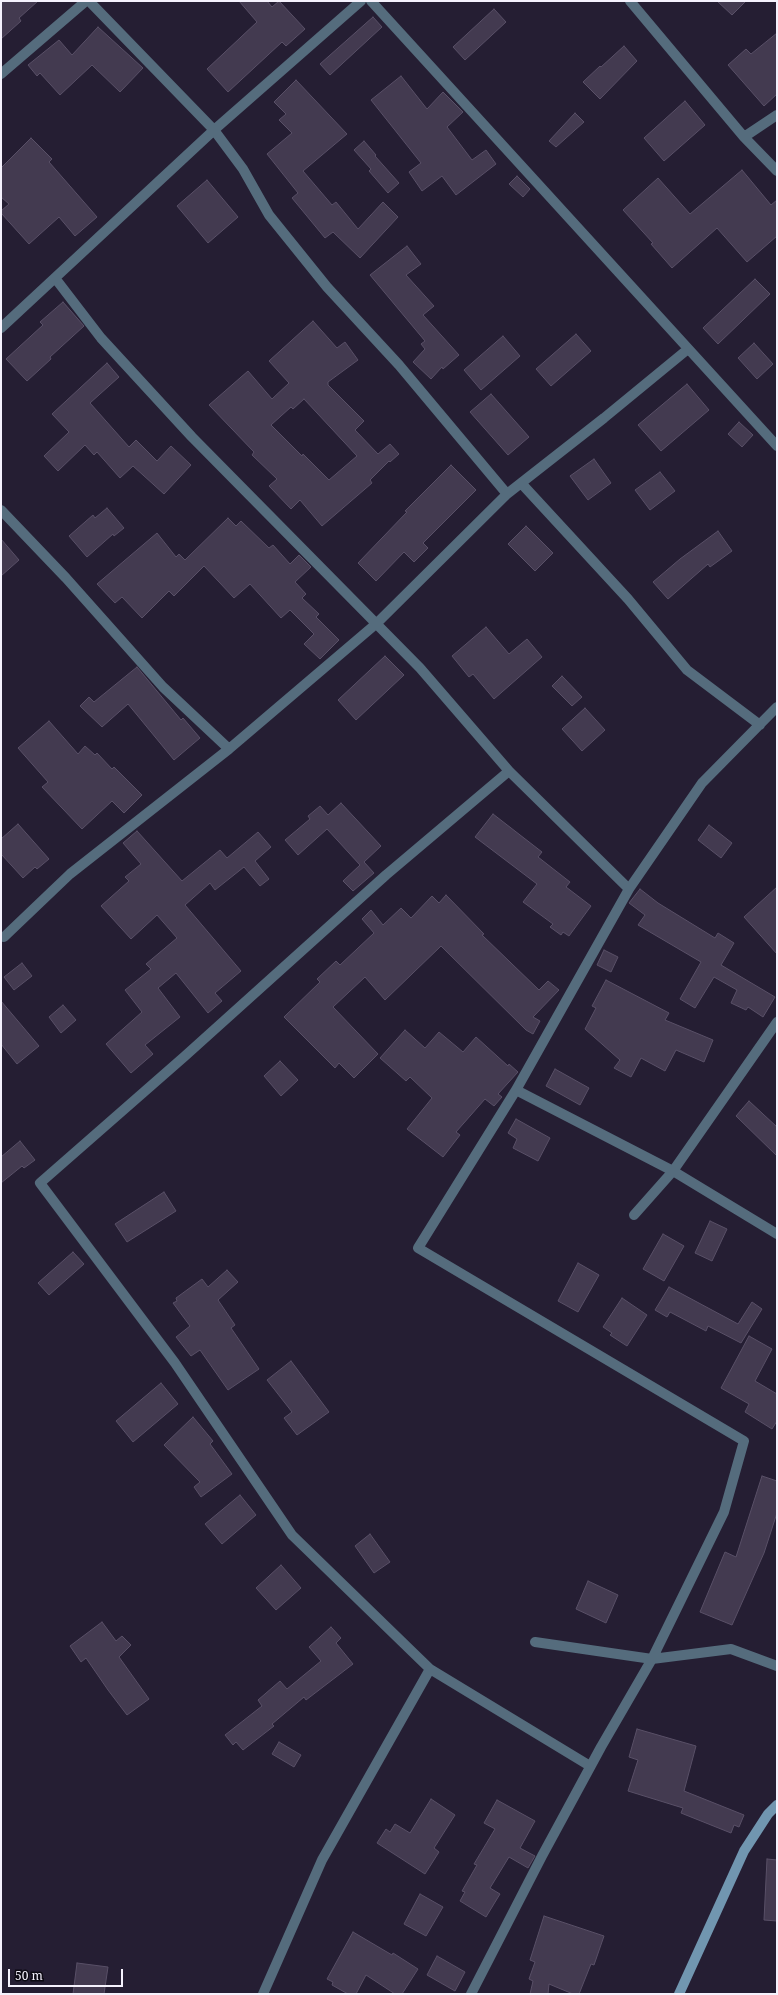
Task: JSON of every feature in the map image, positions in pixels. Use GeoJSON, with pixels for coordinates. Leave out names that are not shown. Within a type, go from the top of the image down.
{"type":"FeatureCollection","features":[{"type":"Feature","properties":{"kind":"street"},"geometry":{"type":"LineString","coordinates":[[1,74],[88,1],[214,130],[243,169],[269,215],[317,275],[399,365],[507,494]]}},
{"type":"Feature","properties":{"kind":"street"},"geometry":{"type":"LineString","coordinates":[[1,328],[214,130],[361,1]]}},
{"type":"Feature","properties":{"kind":"street"},"geometry":{"type":"LineString","coordinates":[[371,1],[777,446]]}},
{"type":"Feature","properties":{"kind":"street"},"geometry":{"type":"LineString","coordinates":[[630,1],[744,137],[777,171]]}},
{"type":"Feature","properties":{"kind":"street"},"geometry":{"type":"LineString","coordinates":[[744,137],[777,115]]}},
{"type":"Feature","properties":{"kind":"street"},"geometry":{"type":"LineString","coordinates":[[55,278],[101,338],[192,437],[420,668],[509,771],[629,889]]}},
{"type":"Feature","properties":{"kind":"street"},"geometry":{"type":"LineString","coordinates":[[4,937],[70,874],[229,749],[377,623],[507,494],[604,418],[688,349]]}},
{"type":"Feature","properties":{"kind":"street"},"geometry":{"type":"LineString","coordinates":[[521,483],[628,599],[687,670],[760,725]]}},
{"type":"Feature","properties":{"kind":"street"},"geometry":{"type":"LineString","coordinates":[[1,510],[66,578],[164,687],[229,749]]}},
{"type":"Feature","properties":{"kind":"street"},"geometry":{"type":"LineString","coordinates":[[471,1994],[590,1766],[652,1659],[724,1512],[744,1441],[418,1248],[516,1090],[629,889],[702,783],[777,707]]}},
{"type":"Feature","properties":{"kind":"street"},"geometry":{"type":"LineString","coordinates":[[509,771],[386,875],[185,1056],[40,1183],[175,1363],[292,1535],[430,1669],[590,1766]]}},
{"type":"Feature","properties":{"kind":"street"},"geometry":{"type":"LineString","coordinates":[[634,1215],[673,1171],[777,1022]]}},
{"type":"Feature","properties":{"kind":"street"},"geometry":{"type":"LineString","coordinates":[[516,1090],[673,1171],[777,1234]]}},
{"type":"Feature","properties":{"kind":"street"},"geometry":{"type":"LineString","coordinates":[[535,1642],[652,1659],[731,1649],[777,1666]]}},
{"type":"Feature","properties":{"kind":"street"},"geometry":{"type":"LineString","coordinates":[[263,1994],[322,1860],[430,1669]]}},
{"type":"Feature","properties":{"kind":"street"},"geometry":{"type":"LineString","coordinates":[[679,1994],[744,1851],[768,1814],[777,1805]]}},
{"type":"Feature","properties":{"kind":"building"},"geometry":{"type":"Polygon","coordinates":[[[1,1],[38,1],[19,18],[21,21],[1,39],[1,1]]]}},
{"type":"Feature","properties":{"kind":"building"},"geometry":{"type":"Polygon","coordinates":[[[239,1],[267,1],[272,7],[279,1],[305,29],[286,46],[282,42],[228,92],[207,69],[257,22],[239,1]]]}},
{"type":"Feature","properties":{"kind":"building"},"geometry":{"type":"Polygon","coordinates":[[[717,1],[746,1],[732,15],[717,1]]]}},
{"type":"Feature","properties":{"kind":"building"},"geometry":{"type":"Polygon","coordinates":[[[494,9],[506,22],[465,60],[453,47],[494,9]]]}},
{"type":"Feature","properties":{"kind":"building"},"geometry":{"type":"Polygon","coordinates":[[[373,17],[382,27],[330,75],[320,64],[373,17]]]}},
{"type":"Feature","properties":{"kind":"building"},"geometry":{"type":"Polygon","coordinates":[[[98,27],[143,68],[120,92],[92,65],[60,95],[40,73],[37,76],[28,65],[59,40],[72,55],[98,27]]]}},
{"type":"Feature","properties":{"kind":"building"},"geometry":{"type":"Polygon","coordinates":[[[777,33],[777,94],[764,106],[728,65],[746,49],[751,54],[777,33]]]}},
{"type":"Feature","properties":{"kind":"building"},"geometry":{"type":"Polygon","coordinates":[[[624,46],[637,61],[600,99],[583,82],[624,46]]]}},
{"type":"Feature","properties":{"kind":"building"},"geometry":{"type":"Polygon","coordinates":[[[401,76],[427,109],[443,92],[463,112],[447,127],[472,160],[486,150],[496,164],[456,195],[442,176],[422,191],[409,172],[421,163],[371,100],[401,76]]]}},
{"type":"Feature","properties":{"kind":"building"},"geometry":{"type":"Polygon","coordinates":[[[296,80],[347,134],[303,171],[332,205],[336,202],[358,229],[383,202],[398,217],[360,258],[333,232],[325,238],[292,198],[298,193],[267,154],[292,133],[279,120],[286,114],[274,102],[296,80]]]}},
{"type":"Feature","properties":{"kind":"building"},"geometry":{"type":"Polygon","coordinates":[[[685,101],[705,125],[664,161],[644,138],[685,101]]]}},
{"type":"Feature","properties":{"kind":"building"},"geometry":{"type":"Polygon","coordinates":[[[575,113],[584,122],[556,147],[549,141],[575,113]]]}},
{"type":"Feature","properties":{"kind":"building"},"geometry":{"type":"Polygon","coordinates":[[[31,138],[52,159],[49,162],[97,217],[75,236],[59,217],[29,244],[1,213],[1,211],[9,204],[1,197],[1,168],[31,138]]]}},
{"type":"Feature","properties":{"kind":"building"},"geometry":{"type":"Polygon","coordinates":[[[364,141],[399,183],[388,193],[369,171],[371,169],[354,150],[364,141]]]}},
{"type":"Feature","properties":{"kind":"building"},"geometry":{"type":"Polygon","coordinates":[[[742,170],[771,205],[777,200],[777,236],[747,262],[717,228],[672,268],[651,244],[653,243],[623,210],[658,178],[690,214],[742,170]]]}},
{"type":"Feature","properties":{"kind":"building"},"geometry":{"type":"Polygon","coordinates":[[[517,176],[530,189],[523,197],[509,184],[517,176]]]}},
{"type":"Feature","properties":{"kind":"building"},"geometry":{"type":"Polygon","coordinates":[[[207,180],[238,217],[208,243],[177,206],[207,180]]]}},
{"type":"Feature","properties":{"kind":"building"},"geometry":{"type":"Polygon","coordinates":[[[407,246],[421,264],[406,275],[434,306],[423,315],[459,355],[443,369],[442,367],[431,379],[413,362],[425,349],[421,344],[425,341],[370,275],[407,246]]]}},
{"type":"Feature","properties":{"kind":"building"},"geometry":{"type":"Polygon","coordinates":[[[755,279],[770,294],[718,344],[703,328],[755,279]]]}},
{"type":"Feature","properties":{"kind":"building"},"geometry":{"type":"Polygon","coordinates":[[[63,302],[84,326],[50,357],[51,359],[27,381],[6,359],[43,325],[40,322],[63,302]]]}},
{"type":"Feature","properties":{"kind":"building"},"geometry":{"type":"Polygon","coordinates":[[[313,321],[337,348],[345,342],[358,360],[328,382],[328,385],[364,421],[355,430],[378,454],[390,444],[399,454],[390,462],[389,461],[370,480],[372,483],[322,526],[300,500],[291,509],[269,486],[277,479],[252,455],[254,452],[209,405],[248,371],[272,399],[289,383],[269,361],[313,321]],[[304,399],[293,409],[291,407],[271,425],[329,480],[357,456],[304,399]]]}},
{"type":"Feature","properties":{"kind":"building"},"geometry":{"type":"Polygon","coordinates":[[[576,334],[591,351],[551,386],[536,369],[576,334]]]}},
{"type":"Feature","properties":{"kind":"building"},"geometry":{"type":"Polygon","coordinates":[[[503,336],[520,356],[481,390],[464,370],[503,336]]]}},
{"type":"Feature","properties":{"kind":"building"},"geometry":{"type":"Polygon","coordinates":[[[754,343],[773,364],[757,379],[738,358],[754,343]]]}},
{"type":"Feature","properties":{"kind":"building"},"geometry":{"type":"Polygon","coordinates":[[[107,363],[119,377],[90,403],[129,447],[136,440],[157,461],[171,446],[191,465],[164,494],[133,466],[120,478],[97,452],[94,455],[85,445],[58,471],[44,456],[69,432],[52,414],[107,363]]]}},
{"type":"Feature","properties":{"kind":"building"},"geometry":{"type":"Polygon","coordinates":[[[687,384],[709,410],[661,451],[638,425],[687,384]]]}},
{"type":"Feature","properties":{"kind":"building"},"geometry":{"type":"Polygon","coordinates":[[[491,394],[529,437],[508,455],[470,412],[491,394]]]}},
{"type":"Feature","properties":{"kind":"building"},"geometry":{"type":"Polygon","coordinates":[[[739,422],[753,435],[742,447],[728,434],[739,422]]]}},
{"type":"Feature","properties":{"kind":"building"},"geometry":{"type":"Polygon","coordinates":[[[594,459],[611,483],[588,500],[570,476],[594,459]]]}},
{"type":"Feature","properties":{"kind":"building"},"geometry":{"type":"Polygon","coordinates":[[[451,465],[476,490],[423,543],[428,548],[414,562],[404,552],[376,581],[358,563],[407,512],[405,511],[451,465]]]}},
{"type":"Feature","properties":{"kind":"building"},"geometry":{"type":"Polygon","coordinates":[[[660,472],[675,491],[650,510],[635,490],[660,472]]]}},
{"type":"Feature","properties":{"kind":"building"},"geometry":{"type":"Polygon","coordinates":[[[107,508],[124,528],[114,536],[113,534],[87,557],[69,536],[93,515],[95,518],[107,508]]]}},
{"type":"Feature","properties":{"kind":"building"},"geometry":{"type":"Polygon","coordinates":[[[228,518],[236,526],[241,521],[269,548],[273,545],[290,564],[299,555],[311,567],[295,582],[306,594],[302,598],[319,614],[316,617],[339,640],[320,659],[304,644],[314,634],[290,610],[281,618],[250,584],[234,598],[204,566],[174,596],[169,591],[142,618],[122,597],[115,603],[97,584],[157,533],[176,557],[179,554],[185,560],[228,518]]]}},
{"type":"Feature","properties":{"kind":"building"},"geometry":{"type":"Polygon","coordinates":[[[526,526],[553,553],[535,571],[508,544],[526,526]]]}},
{"type":"Feature","properties":{"kind":"building"},"geometry":{"type":"Polygon","coordinates":[[[718,531],[732,551],[710,567],[708,564],[668,599],[653,582],[680,559],[718,531]]]}},
{"type":"Feature","properties":{"kind":"building"},"geometry":{"type":"Polygon","coordinates":[[[1,539],[19,560],[1,576],[1,539]]]}},
{"type":"Feature","properties":{"kind":"building"},"geometry":{"type":"Polygon","coordinates":[[[486,627],[509,654],[527,639],[542,657],[494,699],[473,674],[469,677],[452,656],[486,627]]]}},
{"type":"Feature","properties":{"kind":"building"},"geometry":{"type":"Polygon","coordinates":[[[385,656],[404,675],[356,720],[338,700],[385,656]]]}},
{"type":"Feature","properties":{"kind":"building"},"geometry":{"type":"Polygon","coordinates":[[[137,667],[181,720],[183,718],[200,738],[174,760],[128,704],[102,727],[80,706],[89,697],[94,702],[137,667]]]}},
{"type":"Feature","properties":{"kind":"building"},"geometry":{"type":"Polygon","coordinates":[[[562,676],[582,697],[572,706],[552,686],[562,676]]]}},
{"type":"Feature","properties":{"kind":"building"},"geometry":{"type":"Polygon","coordinates":[[[585,708],[605,730],[582,751],[562,729],[585,708]]]}},
{"type":"Feature","properties":{"kind":"building"},"geometry":{"type":"Polygon","coordinates":[[[49,721],[78,754],[85,746],[95,755],[97,753],[112,769],[114,767],[142,795],[124,813],[112,801],[82,829],[42,787],[48,782],[18,748],[49,721]]]}},
{"type":"Feature","properties":{"kind":"building"},"geometry":{"type":"Polygon","coordinates":[[[341,803],[381,846],[364,862],[374,873],[353,891],[343,881],[360,865],[327,829],[298,855],[285,840],[310,819],[308,816],[320,806],[328,815],[341,803]]]}},
{"type":"Feature","properties":{"kind":"building"},"geometry":{"type":"Polygon","coordinates":[[[493,814],[542,852],[538,857],[570,882],[566,887],[591,906],[569,936],[563,932],[561,935],[550,927],[553,924],[523,902],[537,884],[475,837],[493,814]]]}},
{"type":"Feature","properties":{"kind":"building"},"geometry":{"type":"Polygon","coordinates":[[[18,824],[49,859],[37,869],[35,867],[23,878],[1,854],[1,839],[18,824]]]}},
{"type":"Feature","properties":{"kind":"building"},"geometry":{"type":"Polygon","coordinates":[[[709,825],[732,843],[721,858],[698,840],[709,825]]]}},
{"type":"Feature","properties":{"kind":"building"},"geometry":{"type":"Polygon","coordinates":[[[137,831],[182,881],[220,850],[227,858],[258,832],[271,847],[255,861],[269,879],[260,886],[244,867],[215,890],[210,883],[185,905],[241,971],[215,993],[222,1001],[208,1013],[176,973],[158,988],[180,1017],[145,1045],[153,1054],[131,1073],[106,1044],[142,1012],[125,990],[151,969],[146,964],[177,938],[157,915],[131,939],[101,906],[129,881],[125,877],[141,864],[123,843],[137,831]]]}},
{"type":"Feature","properties":{"kind":"building"},"geometry":{"type":"Polygon","coordinates":[[[777,887],[777,954],[744,917],[777,887]]]}},
{"type":"Feature","properties":{"kind":"building"},"geometry":{"type":"Polygon","coordinates":[[[640,889],[658,903],[715,938],[718,933],[734,943],[721,965],[775,997],[763,1017],[748,1007],[746,1010],[731,1003],[737,990],[714,977],[695,1008],[680,999],[701,962],[638,925],[645,915],[629,903],[640,889]]]}},
{"type":"Feature","properties":{"kind":"building"},"geometry":{"type":"Polygon","coordinates":[[[446,895],[484,934],[482,935],[539,990],[548,981],[559,990],[533,1017],[540,1021],[533,1034],[526,1030],[441,946],[385,1000],[365,977],[333,1007],[378,1054],[354,1078],[339,1063],[335,1068],[284,1017],[320,982],[317,979],[336,961],[340,965],[374,933],[362,919],[371,910],[383,925],[401,908],[411,918],[432,896],[439,903],[446,895]]]}},
{"type":"Feature","properties":{"kind":"building"},"geometry":{"type":"Polygon","coordinates":[[[604,950],[618,957],[611,972],[597,965],[604,950]]]}},
{"type":"Feature","properties":{"kind":"building"},"geometry":{"type":"Polygon","coordinates":[[[22,963],[32,976],[14,990],[4,977],[22,963]]]}},
{"type":"Feature","properties":{"kind":"building"},"geometry":{"type":"Polygon","coordinates":[[[606,980],[669,1013],[665,1020],[713,1040],[704,1062],[676,1050],[665,1071],[641,1058],[631,1077],[614,1068],[620,1060],[585,1029],[596,1008],[592,1006],[606,980]]]}},
{"type":"Feature","properties":{"kind":"building"},"geometry":{"type":"Polygon","coordinates":[[[1,1001],[39,1046],[17,1064],[1,1044],[1,1001]]]}},
{"type":"Feature","properties":{"kind":"building"},"geometry":{"type":"Polygon","coordinates":[[[63,1005],[76,1020],[61,1033],[49,1017],[63,1005]]]}},
{"type":"Feature","properties":{"kind":"building"},"geometry":{"type":"Polygon","coordinates":[[[405,1030],[425,1048],[439,1032],[463,1052],[476,1037],[508,1066],[509,1064],[518,1072],[498,1094],[502,1097],[494,1106],[485,1099],[456,1132],[460,1135],[443,1157],[407,1129],[432,1098],[410,1077],[406,1081],[380,1058],[405,1030]]]}},
{"type":"Feature","properties":{"kind":"building"},"geometry":{"type":"Polygon","coordinates":[[[280,1061],[298,1080],[281,1096],[264,1076],[280,1061]]]}},
{"type":"Feature","properties":{"kind":"building"},"geometry":{"type":"Polygon","coordinates":[[[555,1069],[589,1088],[580,1105],[546,1086],[555,1069]]]}},
{"type":"Feature","properties":{"kind":"building"},"geometry":{"type":"Polygon","coordinates":[[[749,1101],[777,1127],[777,1156],[736,1116],[749,1101]]]}},
{"type":"Feature","properties":{"kind":"building"},"geometry":{"type":"Polygon","coordinates":[[[516,1119],[550,1138],[538,1161],[513,1148],[517,1139],[508,1133],[516,1119]]]}},
{"type":"Feature","properties":{"kind":"building"},"geometry":{"type":"Polygon","coordinates":[[[20,1141],[35,1160],[24,1168],[22,1166],[1,1183],[1,1157],[20,1141]]]}},
{"type":"Feature","properties":{"kind":"building"},"geometry":{"type":"Polygon","coordinates":[[[164,1192],[176,1211],[127,1242],[115,1224],[164,1192]]]}},
{"type":"Feature","properties":{"kind":"building"},"geometry":{"type":"Polygon","coordinates":[[[710,1221],[727,1229],[712,1261],[695,1253],[710,1221]]]}},
{"type":"Feature","properties":{"kind":"building"},"geometry":{"type":"Polygon","coordinates":[[[663,1234],[684,1246],[664,1281],[643,1269],[663,1234]]]}},
{"type":"Feature","properties":{"kind":"building"},"geometry":{"type":"Polygon","coordinates":[[[73,1252],[84,1264],[49,1295],[38,1283],[73,1252]]]}},
{"type":"Feature","properties":{"kind":"building"},"geometry":{"type":"Polygon","coordinates":[[[578,1263],[599,1275],[578,1312],[558,1301],[578,1263]]]}},
{"type":"Feature","properties":{"kind":"building"},"geometry":{"type":"Polygon","coordinates":[[[227,1270],[238,1282],[218,1300],[235,1325],[231,1328],[259,1369],[228,1390],[200,1350],[191,1356],[176,1337],[190,1326],[173,1303],[177,1301],[176,1298],[202,1279],[208,1287],[227,1270]]]}},
{"type":"Feature","properties":{"kind":"building"},"geometry":{"type":"Polygon","coordinates":[[[669,1287],[738,1324],[752,1302],[762,1309],[741,1343],[708,1326],[706,1331],[670,1312],[667,1317],[655,1310],[669,1287]]]}},
{"type":"Feature","properties":{"kind":"building"},"geometry":{"type":"Polygon","coordinates":[[[622,1298],[647,1315],[627,1346],[610,1335],[612,1333],[603,1327],[622,1298]]]}},
{"type":"Feature","properties":{"kind":"building"},"geometry":{"type":"Polygon","coordinates":[[[749,1336],[772,1349],[755,1381],[777,1394],[777,1421],[772,1429],[745,1412],[749,1404],[721,1388],[749,1336]]]}},
{"type":"Feature","properties":{"kind":"building"},"geometry":{"type":"Polygon","coordinates":[[[291,1361],[329,1412],[297,1435],[284,1418],[292,1412],[267,1380],[291,1361]]]}},
{"type":"Feature","properties":{"kind":"building"},"geometry":{"type":"Polygon","coordinates":[[[161,1383],[178,1404],[133,1442],[116,1421],[161,1383]]]}},
{"type":"Feature","properties":{"kind":"building"},"geometry":{"type":"Polygon","coordinates":[[[193,1417],[213,1441],[210,1444],[232,1474],[201,1497],[194,1487],[200,1482],[164,1445],[193,1417]]]}},
{"type":"Feature","properties":{"kind":"building"},"geometry":{"type":"Polygon","coordinates":[[[762,1476],[777,1481],[777,1513],[764,1553],[732,1625],[700,1612],[725,1552],[736,1557],[762,1476]]]}},
{"type":"Feature","properties":{"kind":"building"},"geometry":{"type":"Polygon","coordinates":[[[240,1495],[256,1515],[222,1544],[205,1524],[240,1495]]]}},
{"type":"Feature","properties":{"kind":"building"},"geometry":{"type":"Polygon","coordinates":[[[370,1534],[390,1562],[374,1573],[355,1546],[370,1534]]]}},
{"type":"Feature","properties":{"kind":"building"},"geometry":{"type":"Polygon","coordinates":[[[281,1565],[301,1588],[276,1610],[256,1588],[281,1565]]]}},
{"type":"Feature","properties":{"kind":"building"},"geometry":{"type":"Polygon","coordinates":[[[588,1581],[618,1595],[606,1623],[576,1609],[588,1581]]]}},
{"type":"Feature","properties":{"kind":"building"},"geometry":{"type":"Polygon","coordinates":[[[102,1622],[116,1641],[122,1636],[131,1645],[119,1657],[149,1699],[127,1715],[86,1658],[81,1662],[70,1646],[102,1622]]]}},
{"type":"Feature","properties":{"kind":"building"},"geometry":{"type":"Polygon","coordinates":[[[331,1627],[341,1638],[336,1643],[353,1664],[306,1700],[304,1697],[272,1724],[274,1726],[243,1750],[236,1742],[233,1745],[225,1735],[262,1706],[258,1700],[280,1681],[287,1689],[321,1661],[309,1647],[331,1627]]]}},
{"type":"Feature","properties":{"kind":"building"},"geometry":{"type":"Polygon","coordinates":[[[637,1729],[696,1746],[684,1791],[744,1815],[739,1827],[734,1825],[731,1833],[681,1813],[683,1808],[628,1791],[638,1760],[629,1757],[637,1729]]]}},
{"type":"Feature","properties":{"kind":"building"},"geometry":{"type":"Polygon","coordinates":[[[279,1742],[301,1755],[294,1767],[272,1754],[279,1742]]]}},
{"type":"Feature","properties":{"kind":"building"},"geometry":{"type":"Polygon","coordinates":[[[431,1799],[455,1815],[434,1848],[439,1852],[425,1874],[377,1843],[386,1829],[390,1832],[395,1824],[410,1833],[431,1799]]]}},
{"type":"Feature","properties":{"kind":"building"},"geometry":{"type":"Polygon","coordinates":[[[497,1800],[535,1821],[520,1848],[535,1856],[528,1868],[509,1857],[490,1888],[500,1894],[486,1917],[460,1901],[465,1892],[462,1891],[477,1865],[474,1864],[495,1829],[484,1823],[497,1800]]]}},
{"type":"Feature","properties":{"kind":"building"},"geometry":{"type":"Polygon","coordinates":[[[767,1859],[777,1860],[777,1921],[764,1920],[767,1859]]]}},
{"type":"Feature","properties":{"kind":"building"},"geometry":{"type":"Polygon","coordinates":[[[420,1894],[443,1907],[426,1936],[404,1924],[420,1894]]]}},
{"type":"Feature","properties":{"kind":"building"},"geometry":{"type":"Polygon","coordinates":[[[544,1916],[604,1936],[594,1965],[591,1964],[579,1994],[573,1994],[549,1984],[548,1994],[530,1994],[533,1981],[529,1979],[535,1962],[530,1960],[544,1916]]]}},
{"type":"Feature","properties":{"kind":"building"},"geometry":{"type":"Polygon","coordinates":[[[353,1932],[392,1955],[393,1953],[418,1969],[402,1994],[395,1994],[366,1975],[356,1994],[348,1994],[332,1985],[333,1982],[327,1979],[353,1932]]]}},
{"type":"Feature","properties":{"kind":"building"},"geometry":{"type":"Polygon","coordinates":[[[437,1956],[465,1972],[455,1991],[427,1975],[437,1956]]]}},
{"type":"Feature","properties":{"kind":"building"},"geometry":{"type":"Polygon","coordinates":[[[77,1963],[108,1967],[104,1994],[73,1994],[77,1963]]]}}]}
